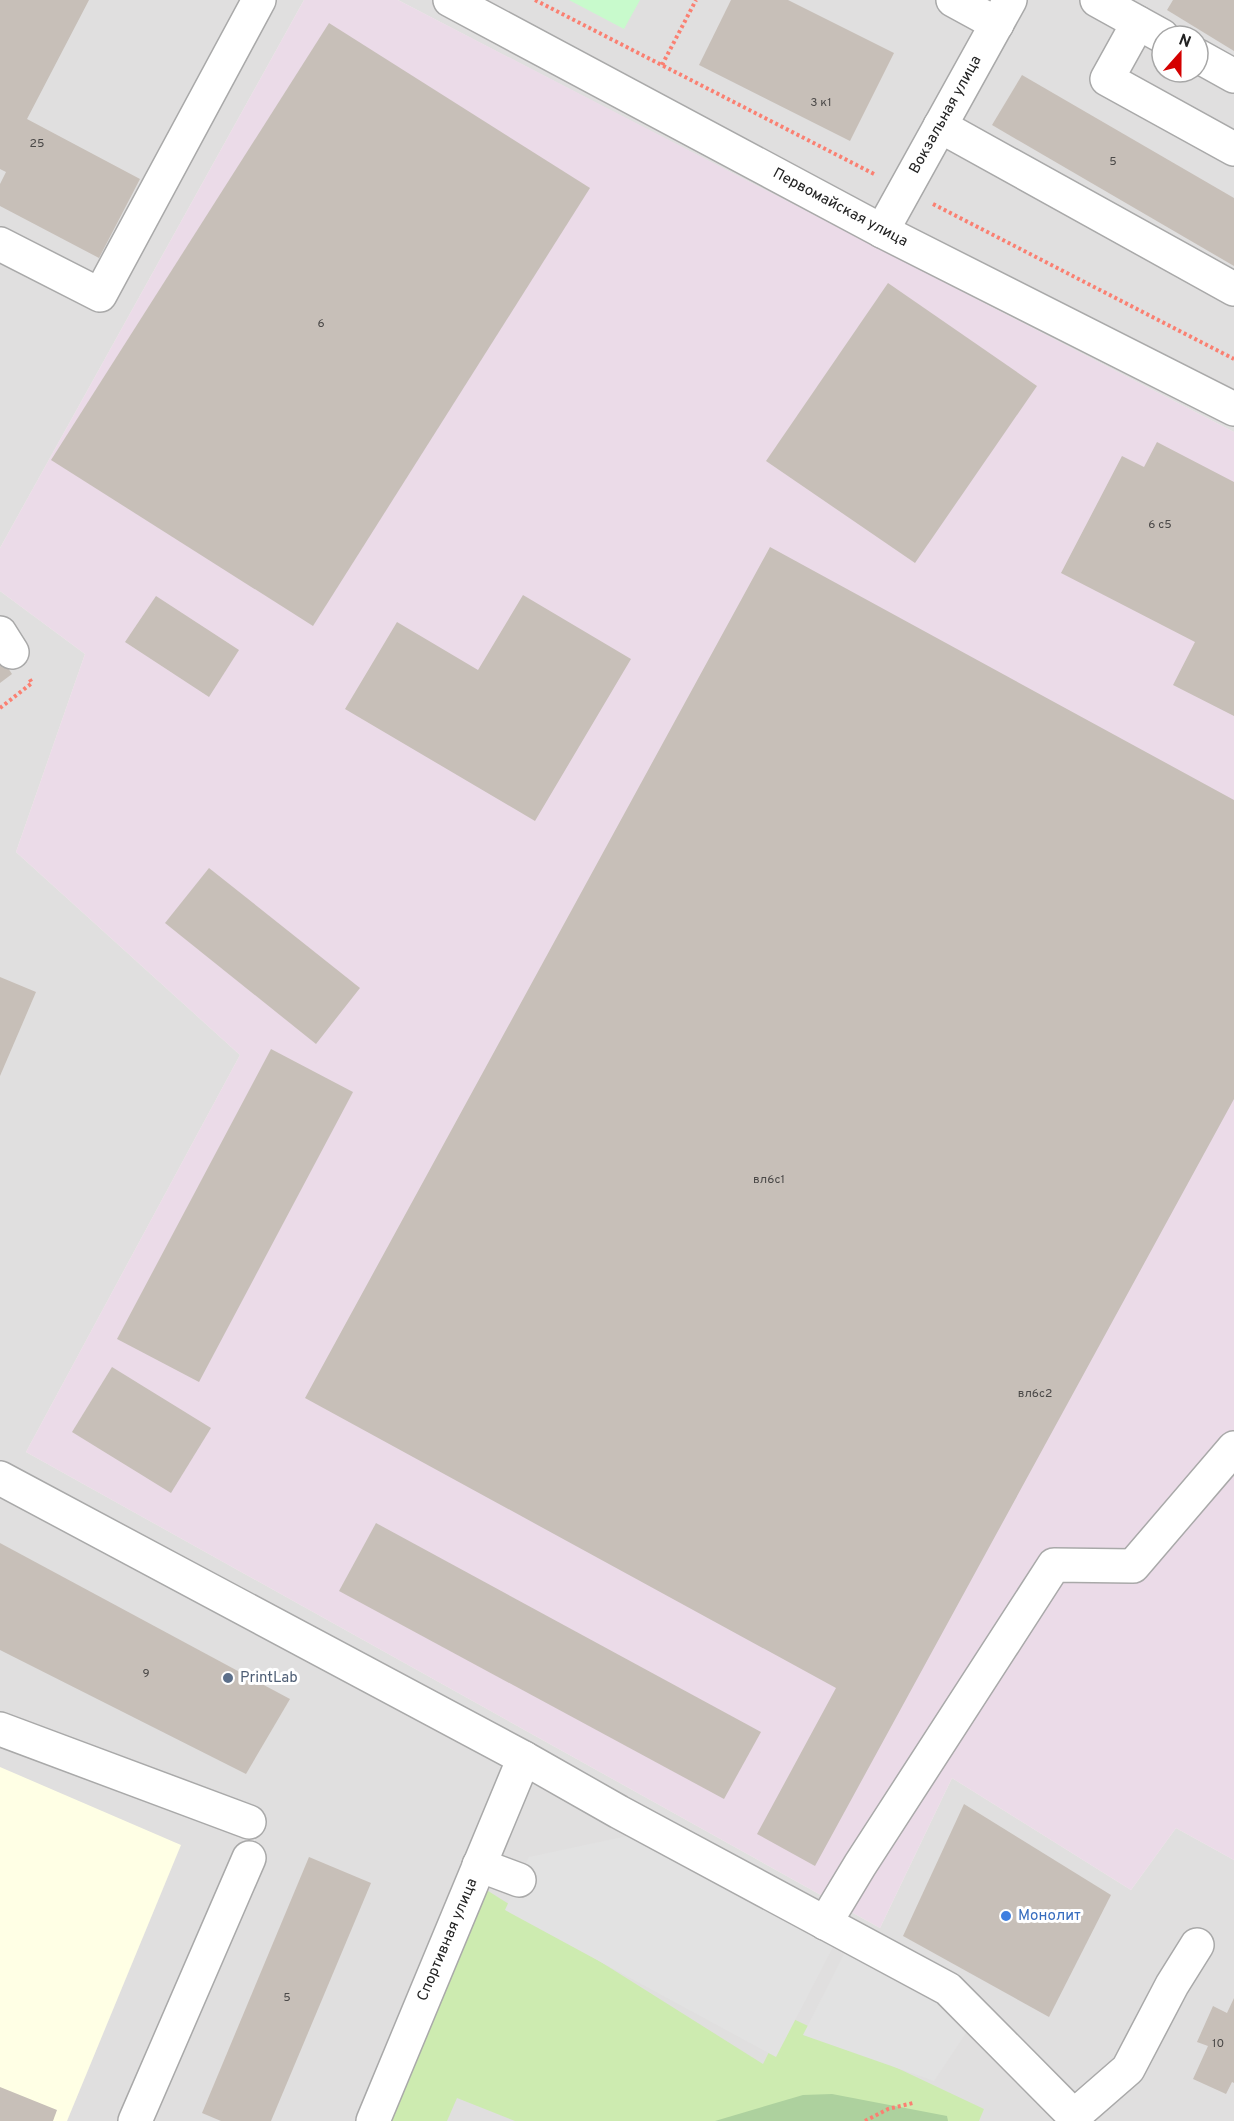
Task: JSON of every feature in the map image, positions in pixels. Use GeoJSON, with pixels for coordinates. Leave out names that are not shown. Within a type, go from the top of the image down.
{"type":"FeatureCollection","features":[{"type":"Feature","properties":{"kind":"street"},"geometry":{"type":"LineString","coordinates":[[0,244],[100,295],[260,0]]}},
{"type":"Feature","properties":{"kind":"street","name":"Первомайская улица"},"geometry":{"type":"LineString","coordinates":[[450,0],[882,231],[1234,409]]}},
{"type":"Feature","properties":{"kind":"street"},"geometry":{"type":"LineString","coordinates":[[953,0],[1004,12]]}},
{"type":"Feature","properties":{"kind":"street"},"geometry":{"type":"LineString","coordinates":[[1097,0],[1150,30],[1107,79],[1234,149]]}},
{"type":"Feature","properties":{"kind":"street","name":"Вокзальная улица"},"geometry":{"type":"LineString","coordinates":[[882,231],[1004,12]]}},
{"type":"Feature","properties":{"kind":"street"},"geometry":{"type":"LineString","coordinates":[[1210,63],[1234,76]]}},
{"type":"Feature","properties":{"kind":"street"},"geometry":{"type":"LineString","coordinates":[[940,126],[1234,289]]}},
{"type":"Feature","properties":{"kind":"street"},"geometry":{"type":"LineString","coordinates":[[825,1923],[1054,1565],[1133,1566],[1234,1448]]}},
{"type":"Feature","properties":{"kind":"street"},"geometry":{"type":"LineString","coordinates":[[0,1478],[524,1758],[948,1989],[1071,2118],[1128,2069],[1172,1985],[1197,1945]]}},
{"type":"Feature","properties":{"kind":"street"},"geometry":{"type":"LineString","coordinates":[[0,1729],[249,1822]]}},
{"type":"Feature","properties":{"kind":"street","name":"Спортивная улица"},"geometry":{"type":"LineString","coordinates":[[372,2121],[524,1758]]}},
{"type":"Feature","properties":{"kind":"street"},"geometry":{"type":"LineString","coordinates":[[135,2121],[249,1858]]}},
{"type":"Feature","properties":{"kind":"street"},"geometry":{"type":"LineString","coordinates":[[479,1865],[519,1880]]}},
{"type":"Feature","properties":{"kind":"path"},"geometry":{"type":"LineString","coordinates":[[662,65],[696,0]]}},
{"type":"Feature","properties":{"kind":"path"},"geometry":{"type":"LineString","coordinates":[[865,2121],[888,2109],[913,2103]]}},
{"type":"Feature","properties":{"kind":"shaded area"},"geometry":{"type":"Polygon","coordinates":[[[0,0],[304,0],[0,548],[0,0]]]}},
{"type":"Feature","properties":{"kind":"shaded area"},"geometry":{"type":"Polygon","coordinates":[[[304,0],[398,0],[1234,432],[1234,1860],[1176,1828],[1131,1890],[952,1778],[880,1928],[26,1452],[240,1055],[16,852],[85,654],[0,591],[0,548],[304,0]]]}},
{"type":"Feature","properties":{"kind":"shaded area"},"geometry":{"type":"Polygon","coordinates":[[[398,0],[1234,0],[1234,432],[633,122],[398,0]]]}},
{"type":"Feature","properties":{"kind":"shaded area"},"geometry":{"type":"Polygon","coordinates":[[[0,591],[85,654],[16,852],[240,1055],[26,1452],[880,1928],[952,1778],[1131,1890],[1176,1828],[1234,1860],[1234,2121],[0,2121],[0,591]]]}},
{"type":"Feature","properties":{"kind":"shaded area"},"geometry":{"type":"Polygon","coordinates":[[[0,1767],[181,1845],[67,2121],[0,2121],[0,1767]]]}},
{"type":"Feature","properties":{"kind":"shaded area"},"geometry":{"type":"Polygon","coordinates":[[[632,1835],[834,1945],[776,2057],[505,1910],[529,1857],[632,1835]]]}},
{"type":"Feature","properties":{"kind":"shaded area"},"geometry":{"type":"Polygon","coordinates":[[[846,1950],[978,2015],[934,2081],[803,2035],[846,1950]]]}},
{"type":"Feature","properties":{"kind":"green space"},"geometry":{"type":"Polygon","coordinates":[[[569,0],[640,0],[624,29],[569,0]]]}},
{"type":"Feature","properties":{"kind":"green space"},"geometry":{"type":"Polygon","coordinates":[[[485,1889],[763,2064],[787,2016],[984,2109],[979,2121],[515,2121],[457,2098],[447,2121],[391,2121],[485,1889]]]}},
{"type":"Feature","properties":{"kind":"green space"},"geometry":{"type":"Polygon","coordinates":[[[832,2094],[947,2116],[948,2121],[715,2121],[803,2095],[832,2094]]]}},
{"type":"Feature","properties":{"kind":"building"},"geometry":{"type":"Polygon","coordinates":[[[0,0],[89,0],[27,119],[140,179],[99,258],[0,206],[0,184],[6,172],[0,169],[0,0]]]}},
{"type":"Feature","properties":{"kind":"building"},"geometry":{"type":"Polygon","coordinates":[[[731,0],[788,0],[894,53],[850,141],[699,65],[731,0]]]}},
{"type":"Feature","properties":{"kind":"building"},"geometry":{"type":"Polygon","coordinates":[[[1173,0],[1234,0],[1234,51],[1210,36],[1210,24],[1190,24],[1167,10],[1173,0]]]}},
{"type":"Feature","properties":{"kind":"building"},"geometry":{"type":"Polygon","coordinates":[[[329,23],[590,188],[313,626],[51,460],[329,23]]]}},
{"type":"Feature","properties":{"kind":"building"},"geometry":{"type":"Polygon","coordinates":[[[1022,75],[1234,198],[1234,266],[992,125],[1022,75]]]}},
{"type":"Feature","properties":{"kind":"building"},"geometry":{"type":"Polygon","coordinates":[[[888,283],[1037,386],[915,563],[766,461],[888,283]]]}},
{"type":"Feature","properties":{"kind":"building"},"geometry":{"type":"Polygon","coordinates":[[[1157,442],[1234,482],[1234,716],[1173,685],[1195,642],[1061,573],[1122,456],[1144,467],[1157,442]]]}},
{"type":"Feature","properties":{"kind":"building"},"geometry":{"type":"Polygon","coordinates":[[[770,547],[1234,800],[1234,1099],[815,1866],[757,1834],[836,1688],[305,1398],[770,547]]]}},
{"type":"Feature","properties":{"kind":"building"},"geometry":{"type":"Polygon","coordinates":[[[523,595],[631,659],[535,821],[345,709],[397,622],[478,670],[523,595]]]}},
{"type":"Feature","properties":{"kind":"building"},"geometry":{"type":"Polygon","coordinates":[[[156,596],[239,650],[209,697],[125,642],[156,596]]]}},
{"type":"Feature","properties":{"kind":"building"},"geometry":{"type":"Polygon","coordinates":[[[0,656],[12,674],[0,683],[0,656]]]}},
{"type":"Feature","properties":{"kind":"building"},"geometry":{"type":"Polygon","coordinates":[[[209,868],[360,988],[316,1044],[165,923],[209,868]]]}},
{"type":"Feature","properties":{"kind":"building"},"geometry":{"type":"Polygon","coordinates":[[[0,977],[36,992],[0,1076],[0,977]]]}},
{"type":"Feature","properties":{"kind":"building"},"geometry":{"type":"Polygon","coordinates":[[[271,1049],[353,1092],[199,1382],[117,1339],[271,1049]]]}},
{"type":"Feature","properties":{"kind":"building"},"geometry":{"type":"Polygon","coordinates":[[[112,1367],[211,1428],[171,1493],[72,1432],[112,1367]]]}},
{"type":"Feature","properties":{"kind":"building"},"geometry":{"type":"Polygon","coordinates":[[[376,1523],[761,1732],[724,1799],[339,1591],[376,1523]]]}},
{"type":"Feature","properties":{"kind":"building"},"geometry":{"type":"Polygon","coordinates":[[[0,1543],[290,1699],[246,1774],[0,1650],[0,1543]]]}},
{"type":"Feature","properties":{"kind":"building","name":"Монолит"},"geometry":{"type":"Polygon","coordinates":[[[964,1804],[1111,1895],[1049,2017],[903,1936],[964,1804]]]}},
{"type":"Feature","properties":{"kind":"building"},"geometry":{"type":"Polygon","coordinates":[[[309,1857],[371,1883],[271,2121],[221,2121],[202,2113],[309,1857]]]}},
{"type":"Feature","properties":{"kind":"building"},"geometry":{"type":"Polygon","coordinates":[[[1234,1998],[1234,2083],[1232,2082],[1226,2094],[1193,2079],[1208,2046],[1197,2042],[1213,2006],[1227,2013],[1234,1998]]]}},
{"type":"Feature","properties":{"kind":"building"},"geometry":{"type":"Polygon","coordinates":[[[0,2087],[57,2110],[53,2121],[0,2121],[0,2087]]]}},
{"type":"Feature","properties":{"kind":"place","name":"PrintLab"},"geometry":{"type":"Point","coordinates":[228,1678]}},
{"type":"Feature","properties":{"kind":"place","name":"Монолит"},"geometry":{"type":"Point","coordinates":[1006,1916]}}]}
